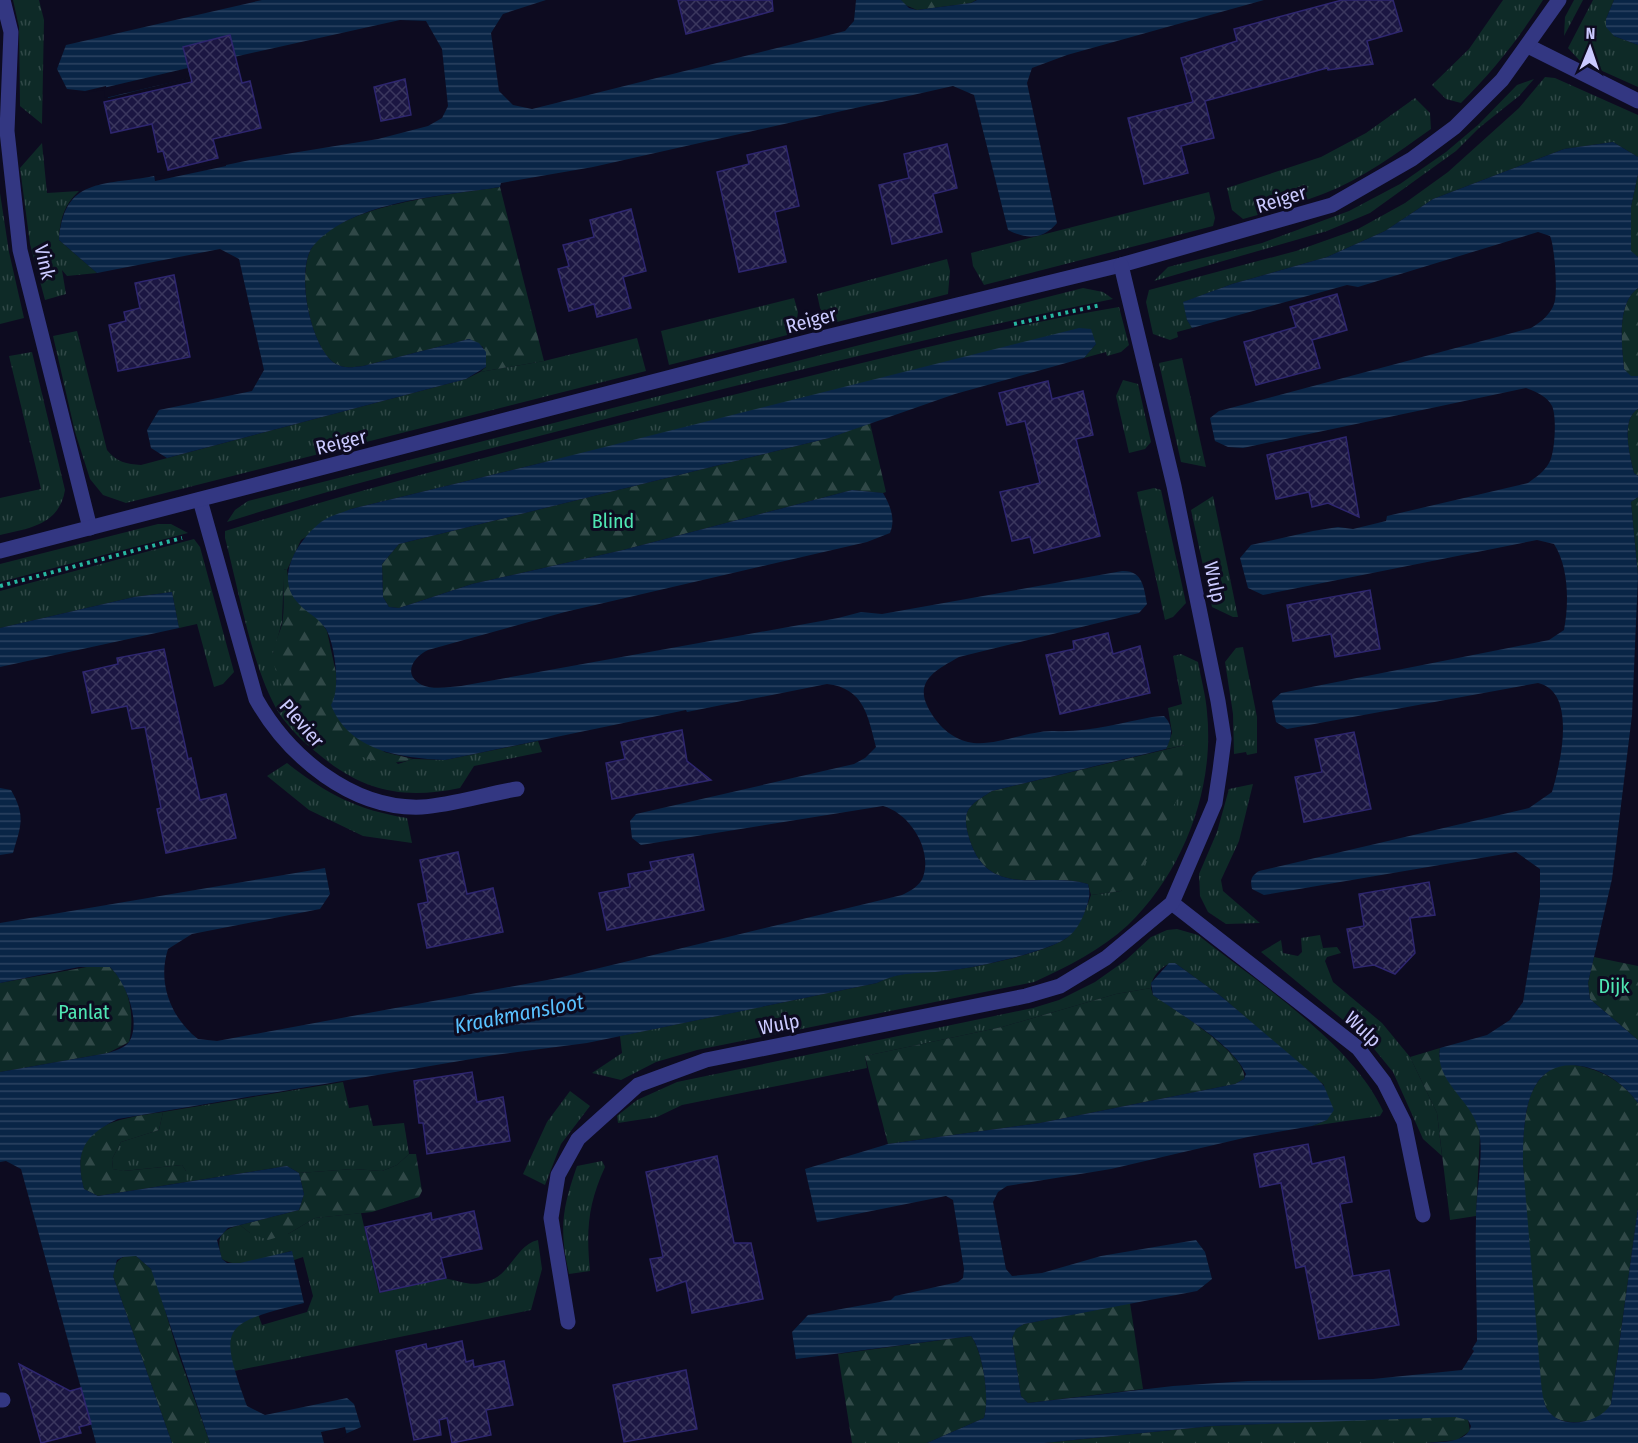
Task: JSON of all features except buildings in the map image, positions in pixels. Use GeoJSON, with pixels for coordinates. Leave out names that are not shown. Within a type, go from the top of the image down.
{"type":"FeatureCollection","features":[{"type":"Feature","properties":{"kind":"street","name":"Vink"},"geometry":{"type":"LineString","coordinates":[[3,0],[11,32],[7,131],[20,250],[90,528]]}},
{"type":"Feature","properties":{"kind":"street","name":"Reiger"},"geometry":{"type":"LineString","coordinates":[[0,551],[822,338],[1121,265],[1332,206],[1412,159],[1455,127],[1502,80],[1559,0]]}},
{"type":"Feature","properties":{"kind":"street"},"geometry":{"type":"LineString","coordinates":[[1528,46],[1638,101]]}},
{"type":"Feature","properties":{"kind":"street","name":"Wulp"},"geometry":{"type":"LineString","coordinates":[[568,1322],[551,1218],[558,1175],[578,1139],[638,1085],[706,1060],[1026,996],[1060,986],[1106,958],[1172,903],[1215,803],[1224,739],[1174,486],[1121,265]]}},
{"type":"Feature","properties":{"kind":"street","name":"Plevier"},"geometry":{"type":"LineString","coordinates":[[200,500],[256,699],[271,726],[307,762],[350,789],[379,801],[421,807],[517,789]]}},
{"type":"Feature","properties":{"kind":"street","name":"Wulp"},"geometry":{"type":"LineString","coordinates":[[1172,903],[1358,1048],[1384,1082],[1404,1122],[1423,1215]]}},
{"type":"Feature","properties":{"kind":"green space"},"geometry":{"type":"Polygon","coordinates":[[[13,0],[39,0],[44,20],[42,124],[20,106],[19,27],[13,0]]]}},
{"type":"Feature","properties":{"kind":"green space"},"geometry":{"type":"Polygon","coordinates":[[[901,0],[976,0],[971,3],[917,10],[903,4],[901,0]]]}},
{"type":"Feature","properties":{"kind":"green space"},"geometry":{"type":"Polygon","coordinates":[[[1503,0],[1543,0],[1505,54],[1461,103],[1446,99],[1432,85],[1469,49],[1503,0]]]}},
{"type":"Feature","properties":{"kind":"green space"},"geometry":{"type":"Polygon","coordinates":[[[1574,0],[1583,0],[1564,36],[1565,17],[1574,0]]]}},
{"type":"Feature","properties":{"kind":"green space"},"geometry":{"type":"Polygon","coordinates":[[[1593,0],[1614,0],[1606,19],[1614,36],[1638,45],[1638,87],[1580,61],[1568,48],[1593,0]]]}},
{"type":"Feature","properties":{"kind":"green space"},"geometry":{"type":"Polygon","coordinates":[[[1545,77],[1555,78],[1638,115],[1638,157],[1613,142],[1564,149],[1433,199],[1385,231],[1327,257],[1232,284],[1184,302],[1187,320],[1192,328],[1177,332],[1178,337],[1170,340],[1153,334],[1146,302],[1149,290],[1296,251],[1358,229],[1405,203],[1448,172],[1519,108],[1545,77]]]}},
{"type":"Feature","properties":{"kind":"green space"},"geometry":{"type":"Polygon","coordinates":[[[1534,79],[1519,96],[1479,128],[1456,151],[1370,213],[1327,231],[1154,281],[1168,267],[1262,243],[1349,211],[1400,184],[1446,152],[1479,124],[1517,85],[1534,79]]]}},
{"type":"Feature","properties":{"kind":"green space"},"geometry":{"type":"Polygon","coordinates":[[[1415,98],[1430,113],[1431,129],[1365,173],[1323,194],[1263,214],[1243,219],[1232,210],[1227,188],[1321,157],[1366,133],[1415,98]]]}},
{"type":"Feature","properties":{"kind":"green space"},"geometry":{"type":"Polygon","coordinates":[[[42,143],[47,193],[79,191],[64,213],[59,240],[97,273],[67,276],[62,270],[66,294],[45,300],[30,244],[20,168],[42,143]]]}},
{"type":"Feature","properties":{"kind":"green space"},"geometry":{"type":"Polygon","coordinates":[[[1638,174],[1638,257],[1631,252],[1631,207],[1638,174]]]}},
{"type":"Feature","properties":{"kind":"green space"},"geometry":{"type":"Polygon","coordinates":[[[500,187],[544,361],[480,372],[486,367],[483,347],[469,339],[356,367],[339,366],[327,356],[319,343],[308,308],[305,272],[313,246],[328,231],[349,220],[400,203],[500,187]]]}},
{"type":"Feature","properties":{"kind":"green space"},"geometry":{"type":"Polygon","coordinates":[[[1209,192],[1215,218],[1213,226],[984,285],[973,266],[971,253],[1209,192]]]}},
{"type":"Feature","properties":{"kind":"green space"},"geometry":{"type":"Polygon","coordinates":[[[0,193],[9,252],[24,318],[0,324],[0,193]]]}},
{"type":"Feature","properties":{"kind":"green space"},"geometry":{"type":"Polygon","coordinates":[[[947,259],[950,271],[948,294],[829,324],[820,308],[817,294],[947,259]]]}},
{"type":"Feature","properties":{"kind":"green space"},"geometry":{"type":"Polygon","coordinates":[[[1083,288],[1103,292],[1113,299],[916,342],[720,390],[408,470],[227,522],[235,510],[248,501],[1083,288]]]}},
{"type":"Feature","properties":{"kind":"green space"},"geometry":{"type":"Polygon","coordinates":[[[1638,288],[1638,376],[1631,377],[1624,369],[1622,326],[1626,304],[1638,288]]]}},
{"type":"Feature","properties":{"kind":"green space"},"geometry":{"type":"Polygon","coordinates":[[[794,298],[798,312],[795,333],[669,365],[661,331],[794,298]]]}},
{"type":"Feature","properties":{"kind":"green space"},"geometry":{"type":"Polygon","coordinates":[[[1119,307],[1129,345],[1121,352],[1107,356],[1106,352],[1084,358],[1096,344],[541,463],[351,509],[301,540],[287,570],[284,569],[282,622],[273,654],[398,764],[413,759],[445,760],[538,741],[542,752],[474,766],[460,788],[419,793],[383,789],[350,776],[311,748],[287,724],[270,696],[247,628],[225,531],[421,475],[618,424],[933,346],[1072,315],[1119,307]]]}},
{"type":"Feature","properties":{"kind":"green space"},"geometry":{"type":"Polygon","coordinates":[[[77,331],[107,450],[122,462],[141,465],[466,379],[480,372],[544,361],[637,338],[646,371],[126,503],[103,495],[90,479],[75,432],[53,336],[77,331]]]}},
{"type":"Feature","properties":{"kind":"green space"},"geometry":{"type":"Polygon","coordinates":[[[32,352],[65,490],[62,502],[50,518],[32,527],[0,535],[0,498],[41,489],[9,356],[32,352]]]}},
{"type":"Feature","properties":{"kind":"green space"},"geometry":{"type":"Polygon","coordinates":[[[1182,358],[1206,467],[1181,462],[1159,363],[1182,358]]]}},
{"type":"Feature","properties":{"kind":"green space"},"geometry":{"type":"Polygon","coordinates":[[[1123,380],[1138,384],[1151,442],[1145,449],[1129,453],[1116,396],[1123,380]]]}},
{"type":"Feature","properties":{"kind":"green space"},"geometry":{"type":"Polygon","coordinates":[[[1638,409],[1638,476],[1634,473],[1630,457],[1628,430],[1632,414],[1638,409]]]}},
{"type":"Feature","properties":{"kind":"green space","name":"Blind"},"geometry":{"type":"Polygon","coordinates":[[[870,423],[886,492],[852,490],[623,550],[472,584],[399,608],[389,607],[383,597],[382,564],[399,544],[829,438],[870,423]]]}},
{"type":"Feature","properties":{"kind":"green space"},"geometry":{"type":"Polygon","coordinates":[[[1154,488],[1161,490],[1186,603],[1173,617],[1165,620],[1137,492],[1154,488]]]}},
{"type":"Feature","properties":{"kind":"green space"},"geometry":{"type":"Polygon","coordinates":[[[1213,496],[1238,617],[1212,607],[1191,510],[1213,496]]]}},
{"type":"Feature","properties":{"kind":"green space"},"geometry":{"type":"Polygon","coordinates":[[[1638,497],[1638,576],[1631,502],[1638,497]]]}},
{"type":"Feature","properties":{"kind":"green space"},"geometry":{"type":"Polygon","coordinates":[[[158,524],[171,524],[188,533],[0,582],[0,564],[158,524]]]}},
{"type":"Feature","properties":{"kind":"green space"},"geometry":{"type":"Polygon","coordinates":[[[194,539],[200,547],[234,672],[223,684],[214,687],[197,624],[179,628],[172,592],[134,597],[0,628],[0,591],[194,539]]]}},
{"type":"Feature","properties":{"kind":"green space"},"geometry":{"type":"Polygon","coordinates":[[[283,569],[287,570],[290,590],[299,604],[317,616],[327,631],[336,673],[336,698],[376,750],[413,759],[392,763],[369,759],[346,750],[324,736],[289,698],[278,677],[273,656],[283,618],[283,569]]]}},
{"type":"Feature","properties":{"kind":"green space"},"geometry":{"type":"Polygon","coordinates":[[[1243,647],[1257,717],[1257,753],[1247,755],[1246,752],[1234,754],[1233,714],[1225,662],[1236,648],[1243,647]]]}},
{"type":"Feature","properties":{"kind":"green space"},"geometry":{"type":"Polygon","coordinates":[[[1181,654],[1198,662],[1206,706],[1208,741],[1206,770],[1200,799],[1191,828],[1165,880],[1148,904],[1128,925],[1107,942],[1071,964],[1034,982],[697,1050],[656,1062],[621,1080],[592,1073],[622,1053],[620,1036],[877,983],[902,974],[956,970],[991,963],[1047,948],[1070,935],[1080,921],[1091,895],[1121,891],[1185,745],[1166,749],[1172,733],[1168,708],[1182,704],[1173,656],[1181,654]]]}},
{"type":"Feature","properties":{"kind":"green space"},"geometry":{"type":"Polygon","coordinates":[[[1185,745],[1181,792],[1140,872],[1121,891],[1091,895],[1088,884],[1071,881],[1018,880],[988,869],[976,855],[966,825],[967,812],[974,803],[992,791],[1185,745]]]}},
{"type":"Feature","properties":{"kind":"green space"},"geometry":{"type":"Polygon","coordinates":[[[287,763],[316,784],[343,799],[389,815],[407,818],[412,843],[363,836],[309,810],[267,776],[287,763]]]}},
{"type":"Feature","properties":{"kind":"green space"},"geometry":{"type":"Polygon","coordinates":[[[1253,784],[1239,841],[1221,880],[1223,891],[1260,923],[1226,924],[1208,912],[1200,896],[1199,874],[1217,832],[1229,789],[1253,784]]]}},
{"type":"Feature","properties":{"kind":"green space"},"geometry":{"type":"Polygon","coordinates":[[[1177,929],[1198,935],[1274,993],[1326,1038],[1369,1086],[1383,1111],[1380,1116],[1312,1126],[1327,1120],[1324,1085],[1222,997],[1175,963],[1166,965],[1158,971],[1151,988],[1116,994],[1002,1027],[865,1056],[867,1068],[682,1105],[657,1117],[618,1123],[617,1116],[637,1100],[677,1082],[1033,1008],[1059,1000],[1095,982],[1126,960],[1151,937],[1167,930],[1177,929]]]}},
{"type":"Feature","properties":{"kind":"green space"},"geometry":{"type":"Polygon","coordinates":[[[1320,935],[1323,948],[1337,947],[1341,953],[1327,957],[1325,961],[1333,982],[1382,1023],[1410,1057],[1437,1113],[1442,1156],[1423,1139],[1393,1072],[1366,1039],[1261,952],[1281,940],[1283,953],[1298,956],[1302,952],[1301,938],[1320,935]]]}},
{"type":"Feature","properties":{"kind":"green space","name":"Dijk"},"geometry":{"type":"Polygon","coordinates":[[[1594,957],[1638,966],[1638,1040],[1590,999],[1588,983],[1594,957]]]}},
{"type":"Feature","properties":{"kind":"green space","name":"Panlat"},"geometry":{"type":"Polygon","coordinates":[[[92,966],[110,967],[122,983],[131,1012],[129,1042],[108,1053],[0,1072],[0,983],[92,966]]]}},
{"type":"Feature","properties":{"kind":"green space"},"geometry":{"type":"Polygon","coordinates":[[[1151,988],[1153,995],[1192,1021],[1223,1046],[1243,1069],[1244,1079],[1235,1084],[1040,1123],[888,1144],[865,1056],[1002,1027],[1116,994],[1151,988]]]}},
{"type":"Feature","properties":{"kind":"green space"},"geometry":{"type":"Polygon","coordinates":[[[1440,1048],[1439,1056],[1475,1116],[1480,1134],[1476,1216],[1450,1220],[1437,1113],[1410,1057],[1440,1048]]]}},
{"type":"Feature","properties":{"kind":"green space"},"geometry":{"type":"Polygon","coordinates":[[[1562,1064],[1584,1067],[1605,1074],[1623,1086],[1638,1103],[1638,1208],[1611,1404],[1605,1415],[1583,1422],[1558,1419],[1547,1409],[1544,1402],[1539,1374],[1523,1169],[1525,1117],[1530,1097],[1544,1075],[1562,1064]]]}},
{"type":"Feature","properties":{"kind":"green space"},"geometry":{"type":"Polygon","coordinates":[[[343,1082],[349,1108],[368,1105],[373,1126],[404,1123],[409,1154],[397,1165],[382,1171],[353,1169],[299,1173],[287,1166],[186,1182],[186,1171],[182,1165],[123,1171],[113,1169],[112,1159],[121,1142],[159,1130],[163,1112],[343,1082]]]}},
{"type":"Feature","properties":{"kind":"green space"},"geometry":{"type":"Polygon","coordinates":[[[570,1091],[590,1106],[561,1144],[545,1185],[523,1174],[547,1122],[570,1091]]]}},
{"type":"Feature","properties":{"kind":"green space"},"geometry":{"type":"Polygon","coordinates":[[[163,1112],[159,1130],[121,1142],[112,1159],[113,1169],[124,1171],[182,1165],[186,1171],[186,1182],[98,1196],[84,1189],[80,1168],[82,1151],[88,1139],[98,1129],[127,1118],[163,1112]]]}},
{"type":"Feature","properties":{"kind":"green space"},"geometry":{"type":"Polygon","coordinates":[[[409,1154],[416,1154],[422,1191],[419,1197],[372,1212],[315,1218],[288,1234],[268,1240],[250,1233],[240,1225],[299,1210],[304,1194],[299,1173],[353,1169],[382,1171],[397,1165],[409,1154]]]}},
{"type":"Feature","properties":{"kind":"green space"},"geometry":{"type":"Polygon","coordinates":[[[602,1161],[605,1167],[595,1193],[590,1218],[588,1243],[590,1271],[569,1274],[563,1231],[565,1207],[572,1181],[577,1166],[602,1161]]]}},
{"type":"Feature","properties":{"kind":"green space"},"geometry":{"type":"Polygon","coordinates":[[[361,1213],[379,1293],[442,1279],[472,1284],[489,1281],[503,1272],[524,1248],[538,1240],[542,1269],[531,1310],[234,1371],[229,1351],[231,1336],[235,1329],[258,1314],[262,1325],[307,1312],[313,1296],[303,1257],[294,1260],[291,1251],[246,1263],[229,1262],[222,1259],[220,1252],[219,1246],[223,1233],[240,1225],[250,1233],[288,1234],[315,1218],[361,1213]]]}},
{"type":"Feature","properties":{"kind":"green space"},"geometry":{"type":"Polygon","coordinates":[[[136,1256],[151,1269],[155,1277],[178,1353],[210,1443],[172,1443],[113,1276],[115,1266],[122,1257],[136,1256]]]}},
{"type":"Feature","properties":{"kind":"green space"},"geometry":{"type":"Polygon","coordinates":[[[1130,1303],[1143,1389],[1028,1403],[1021,1396],[1012,1338],[1015,1329],[1024,1324],[1130,1303]]]}},
{"type":"Feature","properties":{"kind":"green space"},"geometry":{"type":"Polygon","coordinates":[[[971,1336],[979,1353],[984,1376],[986,1410],[984,1418],[927,1443],[852,1443],[838,1354],[971,1336]]]}},
{"type":"Feature","properties":{"kind":"green space"},"geometry":{"type":"Polygon","coordinates":[[[1463,1417],[1468,1420],[1470,1431],[1457,1440],[1426,1443],[1044,1443],[1212,1426],[1463,1417]]]}},
{"type":"Feature","properties":{"kind":"water"},"geometry":{"type":"Polygon","coordinates":[[[262,0],[546,0],[503,14],[491,33],[499,91],[513,105],[532,109],[845,31],[854,21],[856,0],[901,0],[909,8],[917,10],[971,3],[977,0],[1264,0],[1067,55],[1032,68],[1027,83],[1057,223],[1041,235],[1028,236],[1008,230],[974,95],[953,86],[593,167],[501,183],[500,187],[401,202],[352,218],[331,230],[314,245],[308,256],[305,271],[305,288],[312,326],[327,355],[342,367],[363,366],[469,339],[479,343],[486,352],[486,367],[466,379],[167,458],[151,448],[147,430],[159,410],[252,391],[264,370],[239,259],[220,249],[97,273],[59,240],[62,220],[69,205],[89,188],[102,184],[154,176],[159,179],[250,160],[378,139],[428,126],[442,118],[448,106],[442,49],[426,21],[400,20],[234,57],[236,66],[108,98],[106,86],[85,91],[67,89],[57,69],[66,45],[262,0]]]}},
{"type":"Feature","properties":{"kind":"water"},"geometry":{"type":"Polygon","coordinates":[[[1614,0],[1638,0],[1638,45],[1614,36],[1606,27],[1606,19],[1614,0]]]}},
{"type":"Feature","properties":{"kind":"water"},"geometry":{"type":"Polygon","coordinates":[[[1613,142],[1638,157],[1638,174],[1631,207],[1631,251],[1638,257],[1638,288],[1626,304],[1622,337],[1624,369],[1631,376],[1638,376],[1638,409],[1629,421],[1628,439],[1634,473],[1638,476],[1638,497],[1631,502],[1638,576],[1632,715],[1612,879],[1588,983],[1590,999],[1638,1040],[1638,1103],[1615,1080],[1594,1069],[1565,1066],[1550,1071],[1539,1081],[1531,1094],[1524,1129],[1523,1164],[1542,1392],[1547,1409],[1561,1420],[1579,1422],[1589,1420],[1605,1411],[1611,1404],[1638,1208],[1638,1443],[1426,1443],[1446,1442],[1465,1436],[1471,1426],[1468,1420],[1455,1417],[1212,1426],[1044,1443],[927,1443],[984,1418],[986,1399],[984,1376],[979,1352],[971,1336],[796,1359],[792,1332],[808,1315],[891,1300],[895,1296],[958,1282],[963,1278],[964,1269],[953,1200],[946,1196],[817,1222],[805,1169],[888,1144],[1040,1123],[1235,1084],[1244,1079],[1246,1074],[1239,1062],[1218,1040],[1153,995],[1151,983],[1169,963],[1175,963],[1222,997],[1315,1076],[1324,1086],[1334,1110],[1327,1120],[1312,1126],[1248,1137],[1111,1169],[1007,1186],[998,1192],[993,1202],[1006,1269],[1012,1276],[1042,1273],[1101,1256],[1196,1240],[1205,1252],[1212,1279],[1197,1291],[1024,1324],[1016,1329],[1012,1338],[1021,1396],[1028,1403],[1173,1386],[1248,1381],[1373,1379],[1462,1370],[1474,1351],[1472,1349],[1477,1341],[1476,1218],[1480,1162],[1479,1131],[1469,1109],[1443,1071],[1440,1048],[1487,1035],[1510,1020],[1523,1002],[1540,897],[1540,869],[1516,852],[1264,895],[1252,889],[1251,881],[1259,871],[1529,808],[1552,792],[1562,748],[1562,714],[1558,700],[1550,689],[1538,683],[1287,729],[1276,722],[1272,701],[1281,693],[1549,640],[1564,630],[1567,586],[1563,563],[1554,544],[1537,540],[1263,595],[1248,588],[1240,558],[1251,545],[1338,527],[1353,529],[1386,521],[1387,516],[1528,483],[1545,469],[1551,458],[1555,435],[1554,411],[1544,397],[1526,388],[1243,448],[1228,447],[1215,441],[1210,418],[1219,411],[1531,328],[1545,318],[1554,304],[1556,281],[1552,242],[1550,236],[1538,232],[1358,287],[1347,285],[1192,328],[1187,320],[1183,302],[1232,284],[1327,257],[1385,231],[1433,199],[1564,149],[1613,142]]]}},
{"type":"Feature","properties":{"kind":"water","name":"Kraakmansloot"},"geometry":{"type":"Polygon","coordinates":[[[1079,328],[1091,329],[1096,344],[1084,358],[955,394],[829,438],[399,544],[382,564],[383,597],[389,607],[399,608],[472,584],[623,550],[852,490],[883,493],[890,507],[892,528],[890,533],[867,542],[565,612],[428,650],[414,662],[412,676],[426,687],[436,688],[461,686],[861,612],[882,614],[1122,571],[1134,573],[1141,581],[1147,604],[1139,613],[959,657],[932,674],[925,687],[926,703],[937,722],[954,737],[968,742],[988,743],[1044,731],[1090,729],[1152,717],[1164,716],[1167,720],[1171,732],[1166,749],[992,791],[974,803],[967,812],[968,834],[976,855],[988,869],[1018,880],[1071,881],[1088,884],[1088,904],[1074,932],[1058,943],[1044,948],[972,967],[902,975],[877,983],[587,1043],[495,1055],[118,1119],[106,1125],[90,1138],[81,1155],[80,1165],[84,1189],[98,1196],[287,1166],[299,1173],[304,1194],[299,1210],[228,1228],[217,1240],[222,1259],[227,1263],[240,1263],[292,1251],[304,1303],[257,1316],[242,1323],[234,1332],[230,1343],[232,1358],[247,1406],[265,1415],[347,1398],[354,1404],[361,1427],[325,1443],[210,1443],[151,1269],[136,1256],[117,1260],[113,1276],[172,1443],[96,1443],[21,1169],[6,1161],[0,1162],[0,1072],[108,1053],[119,1049],[129,1042],[133,1034],[133,1013],[121,982],[110,967],[79,967],[0,983],[0,923],[325,868],[330,894],[320,909],[192,934],[168,949],[164,974],[169,999],[174,1010],[180,1021],[198,1039],[217,1041],[558,978],[902,895],[917,886],[923,877],[925,855],[917,834],[902,816],[883,806],[641,845],[632,838],[630,821],[636,814],[854,764],[865,758],[876,747],[867,714],[857,698],[849,691],[827,684],[687,712],[686,710],[445,760],[394,754],[363,742],[350,733],[339,720],[331,705],[336,689],[336,667],[326,629],[299,604],[288,583],[288,571],[292,560],[304,539],[324,520],[351,509],[1079,328]]]}},
{"type":"Feature","properties":{"kind":"water"},"geometry":{"type":"Polygon","coordinates":[[[172,592],[179,628],[0,667],[0,628],[134,597],[172,592]]]}},
{"type":"Feature","properties":{"kind":"water"},"geometry":{"type":"Polygon","coordinates":[[[0,788],[11,790],[19,807],[21,821],[13,853],[0,855],[0,788]]]}},
{"type":"Feature","properties":{"kind":"pier"},"geometry":{"type":"Polygon","coordinates":[[[188,68],[190,78],[105,98],[104,90],[82,93],[188,68]]]}},
{"type":"Feature","properties":{"kind":"pier"},"geometry":{"type":"Polygon","coordinates":[[[226,162],[226,166],[155,181],[154,174],[159,176],[226,162]]]}},
{"type":"Feature","properties":{"kind":"pier"},"geometry":{"type":"Polygon","coordinates":[[[345,1427],[347,1436],[332,1443],[324,1443],[321,1432],[345,1427]]]}}]}
